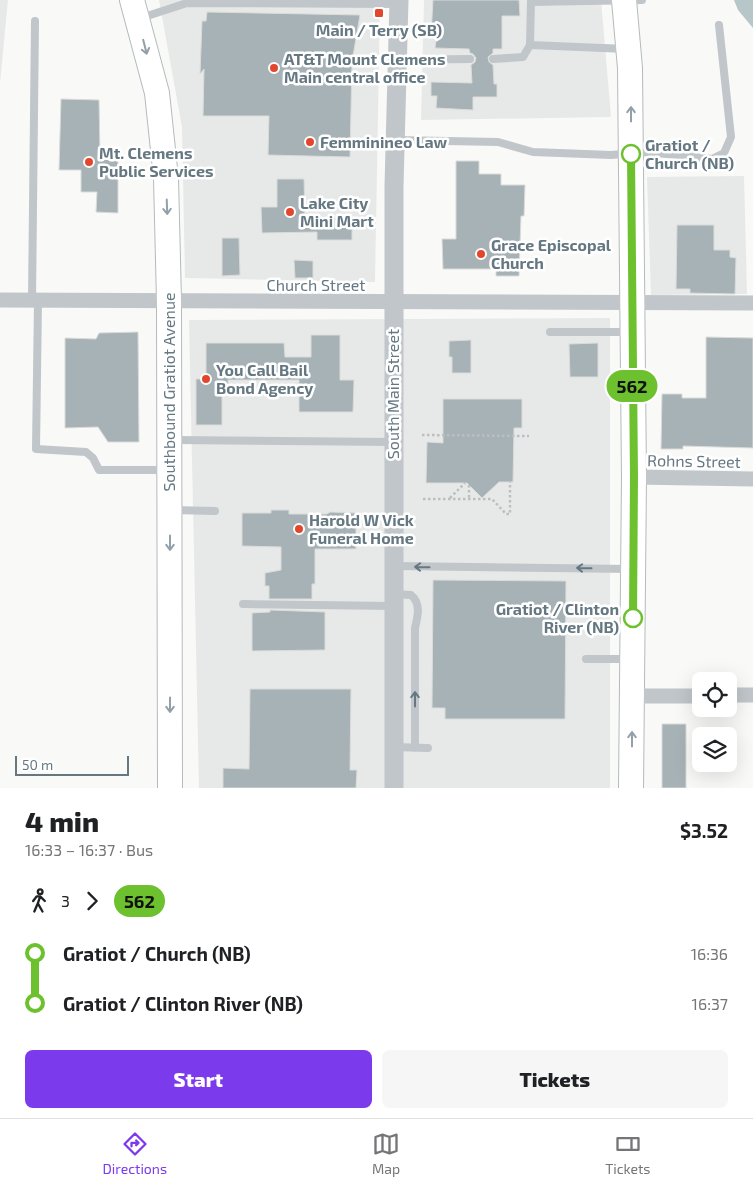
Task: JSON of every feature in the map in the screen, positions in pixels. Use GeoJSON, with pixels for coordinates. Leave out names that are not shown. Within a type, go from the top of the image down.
{"type":"FeatureCollection","features":[{"type":"Feature","properties":{"kind":"main road"},"geometry":{"type":"LineString","coordinates":[[630,0],[631,303],[634,477],[632,788]]}},
{"type":"Feature","properties":{"kind":"main road","name":"Southbound Gratiot Avenue"},"geometry":{"type":"LineString","coordinates":[[135,10],[157,93],[166,178],[169,302],[170,788]]}},
{"type":"Feature","properties":{"kind":"street","name":"South Main Street"},"geometry":{"type":"LineString","coordinates":[[394,788],[393,302],[399,2]]}},
{"type":"Feature","properties":{"kind":"street","name":"Church Street"},"geometry":{"type":"LineString","coordinates":[[0,300],[753,303]]}},
{"type":"Feature","properties":{"kind":"street","name":"Rohns Street"},"geometry":{"type":"LineString","coordinates":[[634,477],[753,479]]}},
{"type":"Feature","properties":{"kind":"street"},"geometry":{"type":"LineString","coordinates":[[737,696],[753,695]]}},
{"type":"Feature","properties":{"kind":"street"},"geometry":{"type":"LineString","coordinates":[[632,696],[692,696]]}},
{"type":"Feature","properties":{"kind":"lane"},"geometry":{"type":"LineString","coordinates":[[493,59],[523,57],[530,45],[531,1],[630,0]]}},
{"type":"Feature","properties":{"kind":"lane"},"geometry":{"type":"LineString","coordinates":[[135,10],[187,3],[399,2]]}},
{"type":"Feature","properties":{"kind":"lane"},"geometry":{"type":"LineString","coordinates":[[36,21],[36,449],[86,452],[93,458],[99,470],[170,470]]}},
{"type":"Feature","properties":{"kind":"lane"},"geometry":{"type":"LineString","coordinates":[[395,140],[498,142],[533,152],[610,156],[648,152],[712,159],[724,153],[731,137],[718,25]]}},
{"type":"Feature","properties":{"kind":"lane"},"geometry":{"type":"LineString","coordinates":[[530,45],[629,49]]}},
{"type":"Feature","properties":{"kind":"lane"},"geometry":{"type":"LineString","coordinates":[[397,60],[470,59]]}},
{"type":"Feature","properties":{"kind":"lane"},"geometry":{"type":"LineString","coordinates":[[550,332],[632,332]]}},
{"type":"Feature","properties":{"kind":"lane"},"geometry":{"type":"LineString","coordinates":[[169,440],[394,442]]}},
{"type":"Feature","properties":{"kind":"lane"},"geometry":{"type":"LineString","coordinates":[[170,510],[216,511]]}},
{"type":"Feature","properties":{"kind":"lane"},"geometry":{"type":"LineString","coordinates":[[394,566],[633,569]]}},
{"type":"Feature","properties":{"kind":"lane"},"geometry":{"type":"LineString","coordinates":[[243,604],[394,600],[411,595],[418,608],[415,628],[415,748]]}},
{"type":"Feature","properties":{"kind":"lane"},"geometry":{"type":"LineString","coordinates":[[586,659],[632,659]]}},
{"type":"Feature","properties":{"kind":"lane"},"geometry":{"type":"LineString","coordinates":[[394,747],[428,748]]}},
{"type":"Feature","properties":{"kind":"path"},"geometry":{"type":"LineString","coordinates":[[422,435],[529,436]]}},
{"type":"Feature","properties":{"kind":"path"},"geometry":{"type":"LineString","coordinates":[[423,499],[492,499],[506,514],[510,514],[510,482]]}},
{"type":"Feature","properties":{"kind":"path"},"geometry":{"type":"LineString","coordinates":[[449,499],[466,485],[469,499]]}},
{"type":"Feature","properties":{"kind":"shaded area"},"geometry":{"type":"Polygon","coordinates":[[[0,0],[8,0],[0,83],[0,0]]]}},
{"type":"Feature","properties":{"kind":"shaded area"},"geometry":{"type":"Polygon","coordinates":[[[159,0],[380,0],[375,282],[185,278],[182,127],[159,0]]]}},
{"type":"Feature","properties":{"kind":"shaded area"},"geometry":{"type":"Polygon","coordinates":[[[424,0],[601,0],[611,117],[421,120],[424,0]]]}},
{"type":"Feature","properties":{"kind":"shaded area"},"geometry":{"type":"Polygon","coordinates":[[[734,0],[753,0],[753,28],[738,10],[734,0]]]}},
{"type":"Feature","properties":{"kind":"shaded area"},"geometry":{"type":"Polygon","coordinates":[[[744,176],[747,294],[651,295],[647,177],[744,176]]]}},
{"type":"Feature","properties":{"kind":"shaded area"},"geometry":{"type":"Polygon","coordinates":[[[610,318],[610,788],[199,788],[189,320],[610,318]]]}},
{"type":"Feature","properties":{"kind":"building"},"geometry":{"type":"Polygon","coordinates":[[[433,0],[519,0],[520,16],[502,16],[502,49],[493,49],[493,53],[488,57],[489,62],[493,65],[494,84],[497,84],[497,97],[473,97],[473,110],[436,108],[437,96],[431,96],[431,82],[472,83],[471,65],[475,62],[476,58],[470,53],[469,49],[435,48],[437,35],[431,35],[433,0]]]}},
{"type":"Feature","properties":{"kind":"building","name":"AT&T Mount Clemens Main central office"},"geometry":{"type":"Polygon","coordinates":[[[207,12],[360,15],[352,62],[350,157],[268,155],[269,116],[203,116],[204,69],[200,74],[202,21],[206,21],[207,12]]]}},
{"type":"Feature","properties":{"kind":"building","name":"Mt. Clemens Public Services"},"geometry":{"type":"Polygon","coordinates":[[[61,99],[99,100],[100,154],[118,154],[118,213],[96,212],[97,192],[81,192],[81,170],[59,170],[61,99]]]}},
{"type":"Feature","properties":{"kind":"building"},"geometry":{"type":"Polygon","coordinates":[[[456,161],[479,161],[479,174],[501,174],[501,185],[525,185],[524,216],[521,216],[519,276],[496,276],[496,269],[443,269],[442,239],[456,239],[456,161]]]}},
{"type":"Feature","properties":{"kind":"building"},"geometry":{"type":"Polygon","coordinates":[[[277,179],[304,179],[305,217],[352,217],[352,240],[317,240],[317,232],[262,233],[261,207],[277,207],[277,179]]]}},
{"type":"Feature","properties":{"kind":"building"},"geometry":{"type":"Polygon","coordinates":[[[677,225],[714,225],[714,250],[730,250],[730,257],[736,258],[735,294],[690,293],[690,289],[676,289],[677,225]]]}},
{"type":"Feature","properties":{"kind":"building"},"geometry":{"type":"Polygon","coordinates":[[[222,238],[239,238],[240,275],[222,276],[222,238]]]}},
{"type":"Feature","properties":{"kind":"building"},"geometry":{"type":"Polygon","coordinates":[[[294,260],[313,261],[313,278],[295,278],[294,260]]]}},
{"type":"Feature","properties":{"kind":"building"},"geometry":{"type":"Polygon","coordinates":[[[138,332],[139,442],[108,442],[98,427],[65,428],[65,338],[96,339],[99,333],[138,332]]]}},
{"type":"Feature","properties":{"kind":"building"},"geometry":{"type":"Polygon","coordinates":[[[311,335],[340,335],[340,380],[354,380],[353,412],[299,412],[299,380],[228,380],[228,392],[222,392],[222,425],[196,425],[196,379],[206,379],[206,343],[284,343],[285,357],[311,357],[311,335]]]}},
{"type":"Feature","properties":{"kind":"building"},"geometry":{"type":"Polygon","coordinates":[[[706,337],[753,338],[753,448],[683,446],[683,449],[661,449],[662,394],[682,394],[682,398],[706,398],[706,337]]]}},
{"type":"Feature","properties":{"kind":"building"},"geometry":{"type":"Polygon","coordinates":[[[471,340],[471,373],[452,373],[449,341],[471,340]]]}},
{"type":"Feature","properties":{"kind":"building"},"geometry":{"type":"Polygon","coordinates":[[[598,343],[598,377],[570,377],[569,344],[598,343]]]}},
{"type":"Feature","properties":{"kind":"building"},"geometry":{"type":"Polygon","coordinates":[[[443,399],[522,399],[522,428],[514,428],[513,482],[499,482],[482,498],[467,483],[426,483],[427,442],[443,443],[443,399]]]}},
{"type":"Feature","properties":{"kind":"building","name":"Harold W Vick Funeral Home"},"geometry":{"type":"Polygon","coordinates":[[[271,510],[289,510],[289,514],[356,513],[356,549],[315,549],[315,584],[312,584],[312,599],[269,599],[269,586],[265,586],[265,573],[281,570],[281,547],[242,546],[242,513],[271,513],[271,510]]]}},
{"type":"Feature","properties":{"kind":"building"},"geometry":{"type":"Polygon","coordinates":[[[433,580],[566,581],[565,719],[445,719],[445,708],[432,708],[433,580]]]}},
{"type":"Feature","properties":{"kind":"building"},"geometry":{"type":"Polygon","coordinates":[[[270,610],[325,612],[325,650],[252,651],[252,613],[270,612],[270,610]]]}},
{"type":"Feature","properties":{"kind":"building"},"geometry":{"type":"Polygon","coordinates":[[[250,689],[351,689],[350,770],[357,770],[356,788],[223,788],[223,768],[249,769],[250,689]]]}},
{"type":"Feature","properties":{"kind":"building"},"geometry":{"type":"Polygon","coordinates":[[[662,724],[686,724],[686,788],[662,788],[662,724]]]}},
{"type":"Feature","properties":{"kind":"bus line","name":"562"},"geometry":{"type":"LineString","coordinates":[[631,154],[634,477],[633,618]]}},
{"type":"Feature","properties":{"kind":"place","name":"Main / Terry (SB)"},"geometry":{"type":"Point","coordinates":[379,13]}},
{"type":"Feature","properties":{"kind":"place","name":"AT&T Mount Clemens Main central office"},"geometry":{"type":"Point","coordinates":[274,68]}},
{"type":"Feature","properties":{"kind":"place","name":"Femminineo Law"},"geometry":{"type":"Point","coordinates":[310,142]}},
{"type":"Feature","properties":{"kind":"place","name":"Gratiot / Church (NB)"},"geometry":{"type":"Point","coordinates":[631,154]}},
{"type":"Feature","properties":{"kind":"place","name":"Mt. Clemens Public Services"},"geometry":{"type":"Point","coordinates":[89,162]}},
{"type":"Feature","properties":{"kind":"place","name":"Lake City Mini Mart"},"geometry":{"type":"Point","coordinates":[290,212]}},
{"type":"Feature","properties":{"kind":"place","name":"Grace Episcopal Church"},"geometry":{"type":"Point","coordinates":[481,254]}},
{"type":"Feature","properties":{"kind":"place","name":"You Call Bail Bond Agency"},"geometry":{"type":"Point","coordinates":[206,379]}},
{"type":"Feature","properties":{"kind":"place","name":"Harold W Vick Funeral Home"},"geometry":{"type":"Point","coordinates":[299,529]}},
{"type":"Feature","properties":{"kind":"place","name":"Gratiot / Clinton River (NB)"},"geometry":{"type":"Point","coordinates":[633,618]}}]}
